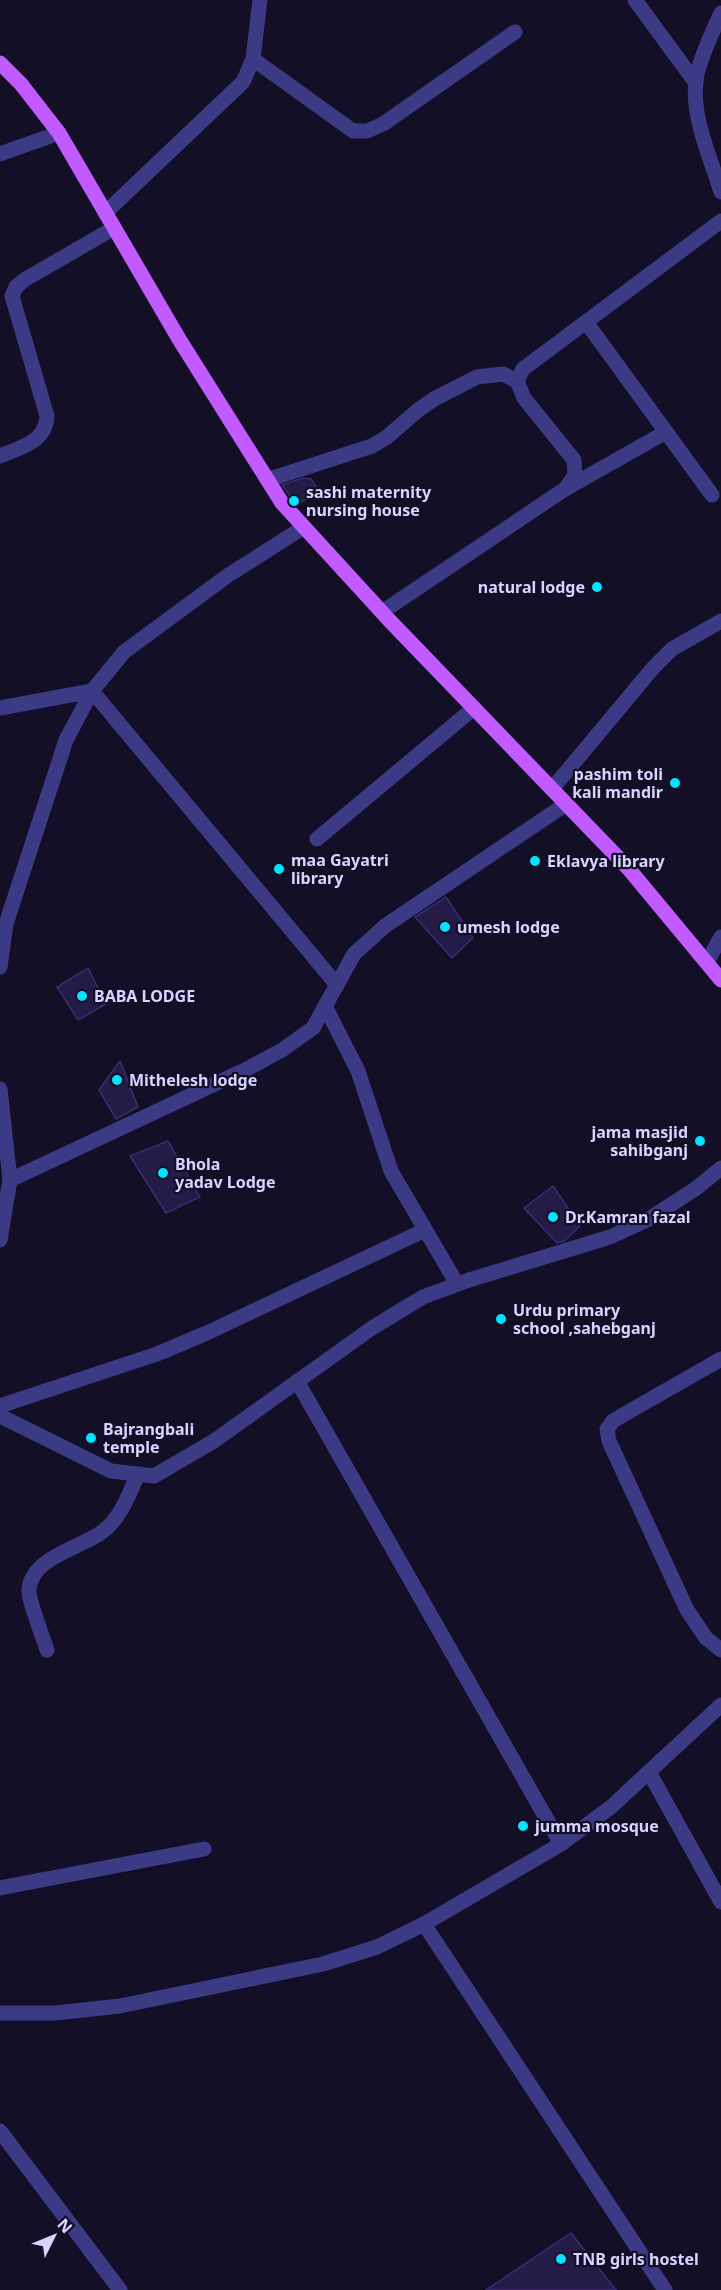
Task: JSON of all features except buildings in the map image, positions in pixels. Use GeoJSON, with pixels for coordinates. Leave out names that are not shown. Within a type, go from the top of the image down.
{"type":"FeatureCollection","features":[{"type":"Feature","properties":{"kind":"main road"},"geometry":{"type":"LineString","coordinates":[[0,63],[21,84],[59,133],[179,339],[282,503],[382,612],[628,867],[721,980]]}},
{"type":"Feature","properties":{"kind":"street"},"geometry":{"type":"LineString","coordinates":[[105,213],[243,82],[253,59],[260,0]]}},
{"type":"Feature","properties":{"kind":"street"},"geometry":{"type":"LineString","coordinates":[[635,0],[696,83]]}},
{"type":"Feature","properties":{"kind":"street"},"geometry":{"type":"LineString","coordinates":[[721,13],[705,49],[696,83],[700,123],[721,192]]}},
{"type":"Feature","properties":{"kind":"street"},"geometry":{"type":"LineString","coordinates":[[253,59],[353,131],[367,131],[383,124],[515,32]]}},
{"type":"Feature","properties":{"kind":"street"},"geometry":{"type":"LineString","coordinates":[[0,154],[59,133]]}},
{"type":"Feature","properties":{"kind":"street"},"geometry":{"type":"LineString","coordinates":[[517,381],[523,369],[721,221]]}},
{"type":"Feature","properties":{"kind":"street"},"geometry":{"type":"LineString","coordinates":[[0,456],[40,437],[47,427],[47,416],[15,314],[12,296],[16,287],[35,273],[114,228]]}},
{"type":"Feature","properties":{"kind":"street"},"geometry":{"type":"LineString","coordinates":[[586,322],[712,495]]}},
{"type":"Feature","properties":{"kind":"street"},"geometry":{"type":"LineString","coordinates":[[267,480],[372,446],[387,437],[434,399],[477,377],[503,374],[517,381],[524,398],[574,460],[575,475],[565,489]]}},
{"type":"Feature","properties":{"kind":"street"},"geometry":{"type":"LineString","coordinates":[[382,612],[565,489],[666,432]]}},
{"type":"Feature","properties":{"kind":"street"},"geometry":{"type":"LineString","coordinates":[[0,967],[6,924],[66,740],[92,691],[124,652],[227,576],[304,527]]}},
{"type":"Feature","properties":{"kind":"street"},"geometry":{"type":"LineString","coordinates":[[552,789],[659,662],[680,644],[721,621]]}},
{"type":"Feature","properties":{"kind":"street"},"geometry":{"type":"LineString","coordinates":[[0,708],[92,691]]}},
{"type":"Feature","properties":{"kind":"street"},"geometry":{"type":"LineString","coordinates":[[92,691],[337,985]]}},
{"type":"Feature","properties":{"kind":"street"},"geometry":{"type":"LineString","coordinates":[[317,839],[474,708]]}},
{"type":"Feature","properties":{"kind":"street"},"geometry":{"type":"LineString","coordinates":[[10,1180],[256,1065],[282,1050],[313,1028],[354,954],[385,926],[566,804]]}},
{"type":"Feature","properties":{"kind":"street"},"geometry":{"type":"LineString","coordinates":[[706,962],[721,937]]}},
{"type":"Feature","properties":{"kind":"street"},"geometry":{"type":"LineString","coordinates":[[325,1006],[358,1071],[391,1172],[457,1284]]}},
{"type":"Feature","properties":{"kind":"street"},"geometry":{"type":"LineString","coordinates":[[0,1089],[10,1180],[0,1240]]}},
{"type":"Feature","properties":{"kind":"street"},"geometry":{"type":"LineString","coordinates":[[0,1416],[111,1471],[154,1476],[214,1441],[372,1328],[423,1297],[457,1284],[610,1237],[649,1219],[698,1187],[721,1168]]}},
{"type":"Feature","properties":{"kind":"street"},"geometry":{"type":"LineString","coordinates":[[0,1406],[157,1354],[209,1332],[425,1230]]}},
{"type":"Feature","properties":{"kind":"street"},"geometry":{"type":"LineString","coordinates":[[721,1359],[613,1421],[607,1429],[609,1441],[687,1610],[706,1638],[721,1650]]}},
{"type":"Feature","properties":{"kind":"street"},"geometry":{"type":"LineString","coordinates":[[297,1382],[561,1844]]}},
{"type":"Feature","properties":{"kind":"street"},"geometry":{"type":"LineString","coordinates":[[47,1650],[29,1590],[33,1574],[53,1558],[101,1533],[112,1523],[126,1501],[138,1474]]}},
{"type":"Feature","properties":{"kind":"street"},"geometry":{"type":"LineString","coordinates":[[0,2013],[56,2013],[120,2006],[300,1968],[377,1947],[424,1924],[561,1844],[611,1807],[721,1705]]}},
{"type":"Feature","properties":{"kind":"street"},"geometry":{"type":"LineString","coordinates":[[649,1772],[721,1902]]}},
{"type":"Feature","properties":{"kind":"street"},"geometry":{"type":"LineString","coordinates":[[0,1888],[204,1849]]}},
{"type":"Feature","properties":{"kind":"street"},"geometry":{"type":"LineString","coordinates":[[424,1924],[665,2290]]}},
{"type":"Feature","properties":{"kind":"street"},"geometry":{"type":"LineString","coordinates":[[0,2131],[120,2290]]}},
{"type":"Feature","properties":{"kind":"place","name":"sashi maternity nursing house"},"geometry":{"type":"Point","coordinates":[294,501]}},
{"type":"Feature","properties":{"kind":"place","name":"natural lodge"},"geometry":{"type":"Point","coordinates":[597,587]}},
{"type":"Feature","properties":{"kind":"place","name":"pashim toli kali mandir"},"geometry":{"type":"Point","coordinates":[675,783]}},
{"type":"Feature","properties":{"kind":"place","name":"Eklavya library"},"geometry":{"type":"Point","coordinates":[535,861]}},
{"type":"Feature","properties":{"kind":"place","name":"maa Gayatri library"},"geometry":{"type":"Point","coordinates":[279,869]}},
{"type":"Feature","properties":{"kind":"place","name":"umesh lodge"},"geometry":{"type":"Point","coordinates":[445,927]}},
{"type":"Feature","properties":{"kind":"place","name":"BABA LODGE"},"geometry":{"type":"Point","coordinates":[82,996]}},
{"type":"Feature","properties":{"kind":"place","name":"Mithelesh lodge"},"geometry":{"type":"Point","coordinates":[117,1080]}},
{"type":"Feature","properties":{"kind":"place","name":"jama masjid sahibganj"},"geometry":{"type":"Point","coordinates":[700,1141]}},
{"type":"Feature","properties":{"kind":"place","name":"Bhola yadav Lodge"},"geometry":{"type":"Point","coordinates":[163,1173]}},
{"type":"Feature","properties":{"kind":"place","name":"Dr.Kamran fazal"},"geometry":{"type":"Point","coordinates":[553,1217]}},
{"type":"Feature","properties":{"kind":"place","name":"Urdu primary school ,sahebganj"},"geometry":{"type":"Point","coordinates":[501,1319]}},
{"type":"Feature","properties":{"kind":"place","name":"Bajrangbali temple"},"geometry":{"type":"Point","coordinates":[91,1438]}},
{"type":"Feature","properties":{"kind":"place","name":"jumma mosque"},"geometry":{"type":"Point","coordinates":[523,1826]}},
{"type":"Feature","properties":{"kind":"place","name":"TNB girls hostel"},"geometry":{"type":"Point","coordinates":[561,2259]}}]}
